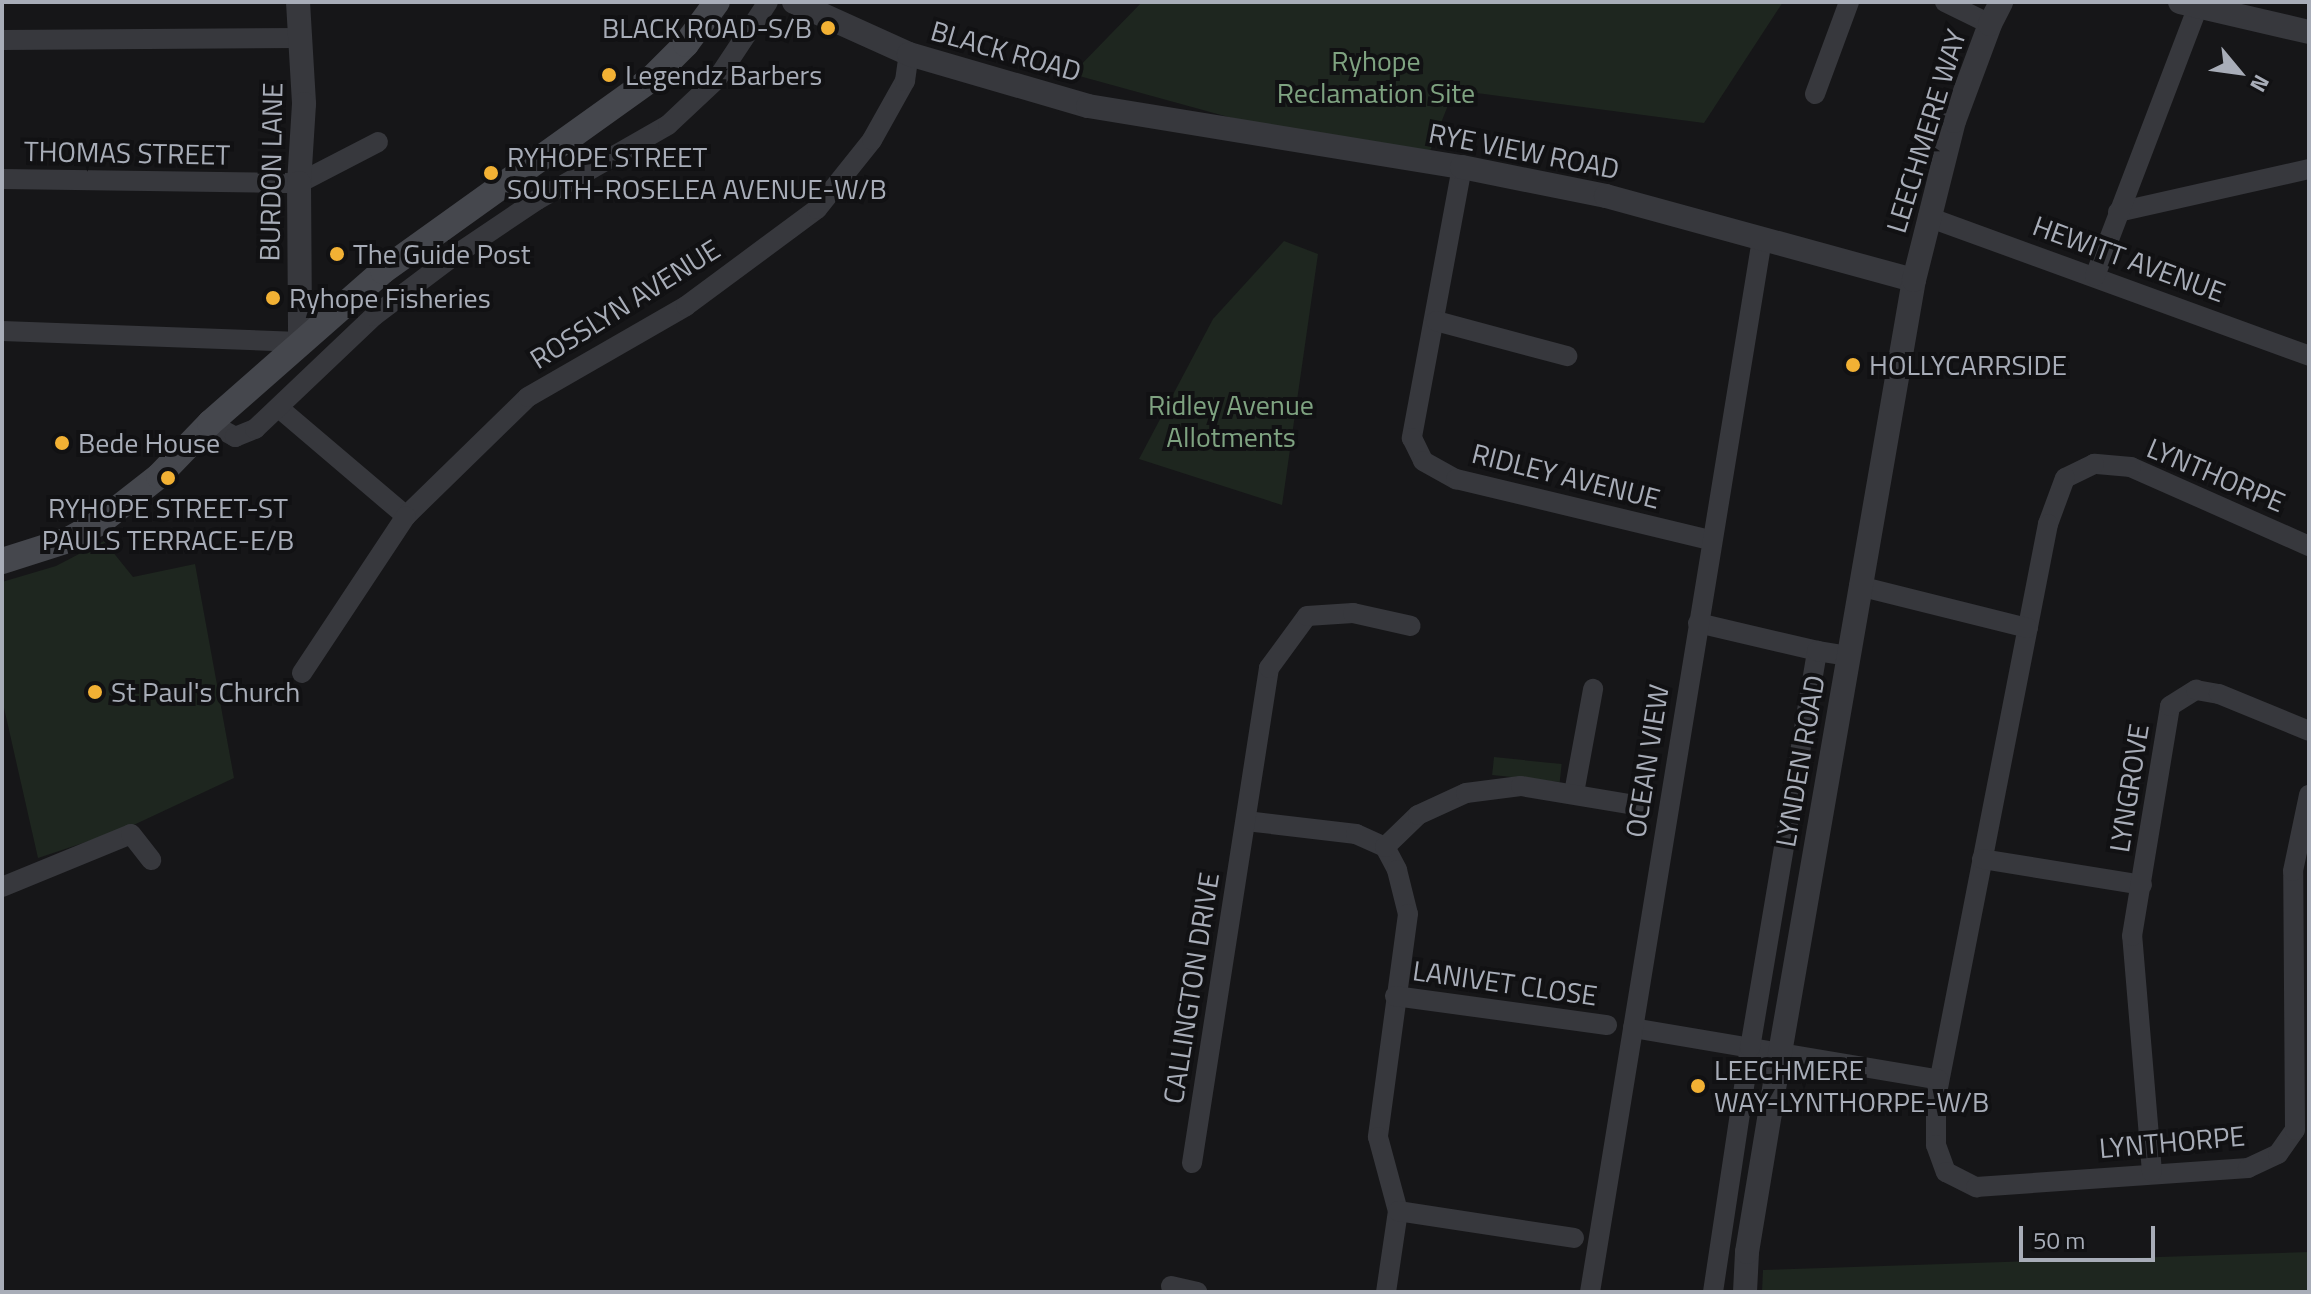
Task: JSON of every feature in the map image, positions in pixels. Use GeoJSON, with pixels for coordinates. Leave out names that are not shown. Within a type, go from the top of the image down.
{"type":"FeatureCollection","features":[{"type":"Feature","properties":{"kind":"main road"},"geometry":{"type":"LineString","coordinates":[[2,561],[68,540],[99,523],[159,476],[210,423],[383,271],[650,80],[686,44],[717,2]]}},
{"type":"Feature","properties":{"kind":"street","name":"BURDON LANE"},"geometry":{"type":"LineString","coordinates":[[298,2],[304,104],[299,183],[300,342]]}},
{"type":"Feature","properties":{"kind":"street"},"geometry":{"type":"LineString","coordinates":[[210,423],[235,437],[255,429],[374,316],[451,258],[537,200],[668,125],[717,79],[768,2]]}},
{"type":"Feature","properties":{"kind":"street","name":"BLACK ROAD"},"geometry":{"type":"LineString","coordinates":[[794,2],[909,54],[1116,111]]}},
{"type":"Feature","properties":{"kind":"street"},"geometry":{"type":"LineString","coordinates":[[1815,94],[1849,2]]}},
{"type":"Feature","properties":{"kind":"street"},"geometry":{"type":"LineString","coordinates":[[1945,2],[1990,24]]}},
{"type":"Feature","properties":{"kind":"street","name":"LEECHMERE WAY"},"geometry":{"type":"LineString","coordinates":[[1914,280],[1954,121],[2001,2]]}},
{"type":"Feature","properties":{"kind":"street"},"geometry":{"type":"LineString","coordinates":[[2095,276],[2188,5],[2309,32]]}},
{"type":"Feature","properties":{"kind":"street"},"geometry":{"type":"LineString","coordinates":[[2,40],[299,38]]}},
{"type":"Feature","properties":{"kind":"street","name":"ROSSLYN AVENUE"},"geometry":{"type":"LineString","coordinates":[[302,673],[406,516],[528,397],[686,306],[817,209],[872,140],[905,81],[909,54]]}},
{"type":"Feature","properties":{"kind":"street","name":"RYE VIEW ROAD"},"geometry":{"type":"LineString","coordinates":[[1116,111],[1462,167],[1606,196],[1914,280]]}},
{"type":"Feature","properties":{"kind":"street"},"geometry":{"type":"LineString","coordinates":[[299,183],[378,142]]}},
{"type":"Feature","properties":{"kind":"street","name":"RIDLEY AVENUE"},"geometry":{"type":"LineString","coordinates":[[1462,167],[1412,438],[1423,461],[1456,479],[1711,540]]}},
{"type":"Feature","properties":{"kind":"street"},"geometry":{"type":"LineString","coordinates":[[2118,212],[2309,169]]}},
{"type":"Feature","properties":{"kind":"street","name":"THOMAS STREET"},"geometry":{"type":"LineString","coordinates":[[2,179],[299,183]]}},
{"type":"Feature","properties":{"kind":"street","name":"HEWITT AVENUE"},"geometry":{"type":"LineString","coordinates":[[1928,217],[2309,356]]}},
{"type":"Feature","properties":{"kind":"street","name":"OCEAN VIEW"},"geometry":{"type":"LineString","coordinates":[[1590,1292],[1762,239]]}},
{"type":"Feature","properties":{"kind":"street","name":"LYNDEN ROAD"},"geometry":{"type":"LineString","coordinates":[[1743,1292],[1780,1053],[1914,280]]}},
{"type":"Feature","properties":{"kind":"street"},"geometry":{"type":"LineString","coordinates":[[1436,321],[1567,356]]}},
{"type":"Feature","properties":{"kind":"street"},"geometry":{"type":"LineString","coordinates":[[2,331],[300,342]]}},
{"type":"Feature","properties":{"kind":"street"},"geometry":{"type":"LineString","coordinates":[[279,408],[406,516]]}},
{"type":"Feature","properties":{"kind":"street","name":"LYNTHORPE"},"geometry":{"type":"LineString","coordinates":[[2309,546],[2131,467],[2094,464],[2065,478],[2048,524],[1939,1080],[1936,1145],[1946,1172],[1976,1187],[2152,1172],[2248,1168],[2278,1154],[2295,1130],[2293,871],[2309,795]]}},
{"type":"Feature","properties":{"kind":"street"},"geometry":{"type":"LineString","coordinates":[[1859,586],[2028,628]]}},
{"type":"Feature","properties":{"kind":"street","name":"CALLINGTON DRIVE"},"geometry":{"type":"LineString","coordinates":[[1192,1163],[1269,668],[1307,616],[1353,613],[1411,626]]}},
{"type":"Feature","properties":{"kind":"street"},"geometry":{"type":"LineString","coordinates":[[1698,623],[1848,656]]}},
{"type":"Feature","properties":{"kind":"street"},"geometry":{"type":"LineString","coordinates":[[1713,1292],[1750,1048],[1817,651]]}},
{"type":"Feature","properties":{"kind":"street"},"geometry":{"type":"LineString","coordinates":[[1574,793],[1593,689]]}},
{"type":"Feature","properties":{"kind":"street","name":"LYNGROVE"},"geometry":{"type":"LineString","coordinates":[[2152,1172],[2132,936],[2170,706],[2196,690],[2219,694],[2309,731]]}},
{"type":"Feature","properties":{"kind":"street"},"geometry":{"type":"LineString","coordinates":[[1385,847],[1418,815],[1466,793],[1521,786],[1635,805]]}},
{"type":"Feature","properties":{"kind":"street"},"geometry":{"type":"LineString","coordinates":[[1246,821],[1356,834],[1385,847],[1397,870],[1408,914],[1378,1137],[1398,1211],[1386,1292]]}},
{"type":"Feature","properties":{"kind":"street"},"geometry":{"type":"LineString","coordinates":[[2,887],[131,834],[151,860]]}},
{"type":"Feature","properties":{"kind":"street","name":"LYNGROVE"},"geometry":{"type":"LineString","coordinates":[[1982,859],[2142,885]]}},
{"type":"Feature","properties":{"kind":"street","name":"LANIVET CLOSE"},"geometry":{"type":"LineString","coordinates":[[1395,996],[1607,1025]]}},
{"type":"Feature","properties":{"kind":"street"},"geometry":{"type":"LineString","coordinates":[[1633,1028],[1939,1080]]}},
{"type":"Feature","properties":{"kind":"street"},"geometry":{"type":"LineString","coordinates":[[1398,1211],[1574,1238]]}},
{"type":"Feature","properties":{"kind":"street"},"geometry":{"type":"LineString","coordinates":[[1171,1286],[1197,1292]]}},
{"type":"Feature","properties":{"kind":"green space","name":"Ryhope Reclamation Site"},"geometry":{"type":"Polygon","coordinates":[[[1142,2],[1783,2],[1704,123],[1454,90],[1426,161],[1345,149],[1072,74],[1142,2]]]}},
{"type":"Feature","properties":{"kind":"green space","name":"Ridley Avenue Allotments"},"geometry":{"type":"Polygon","coordinates":[[[1284,241],[1318,254],[1282,505],[1139,459],[1213,319],[1284,241]]]}},
{"type":"Feature","properties":{"kind":"green space"},"geometry":{"type":"Polygon","coordinates":[[[104,541],[133,577],[195,564],[234,778],[125,829],[38,858],[2,699],[2,582],[56,566],[104,541]]]}},
{"type":"Feature","properties":{"kind":"green space"},"geometry":{"type":"Polygon","coordinates":[[[1494,757],[1562,764],[1560,782],[1492,775],[1494,757]]]}},
{"type":"Feature","properties":{"kind":"green space"},"geometry":{"type":"Polygon","coordinates":[[[2309,1252],[2309,1292],[1762,1292],[1763,1270],[2309,1252]]]}},
{"type":"Feature","properties":{"kind":"place","name":"BLACK ROAD-S/B"},"geometry":{"type":"Point","coordinates":[828,28]}},
{"type":"Feature","properties":{"kind":"place","name":"Legendz Barbers"},"geometry":{"type":"Point","coordinates":[609,75]}},
{"type":"Feature","properties":{"kind":"place","name":"RYHOPE STREET SOUTH-ROSELEA AVENUE-W/B"},"geometry":{"type":"Point","coordinates":[491,173]}},
{"type":"Feature","properties":{"kind":"place","name":"The Guide Post"},"geometry":{"type":"Point","coordinates":[337,254]}},
{"type":"Feature","properties":{"kind":"place","name":"Ryhope Fisheries"},"geometry":{"type":"Point","coordinates":[273,298]}},
{"type":"Feature","properties":{"kind":"place","name":"HOLLYCARRSIDE"},"geometry":{"type":"Point","coordinates":[1853,365]}},
{"type":"Feature","properties":{"kind":"place","name":"Bede House"},"geometry":{"type":"Point","coordinates":[62,443]}},
{"type":"Feature","properties":{"kind":"place","name":"RYHOPE STREET-ST PAULS TERRACE-E/B"},"geometry":{"type":"Point","coordinates":[168,478]}},
{"type":"Feature","properties":{"kind":"place","name":"St Paul's Church"},"geometry":{"type":"Point","coordinates":[95,692]}},
{"type":"Feature","properties":{"kind":"place","name":"LEECHMERE WAY-LYNTHORPE-W/B"},"geometry":{"type":"Point","coordinates":[1698,1086]}}]}
